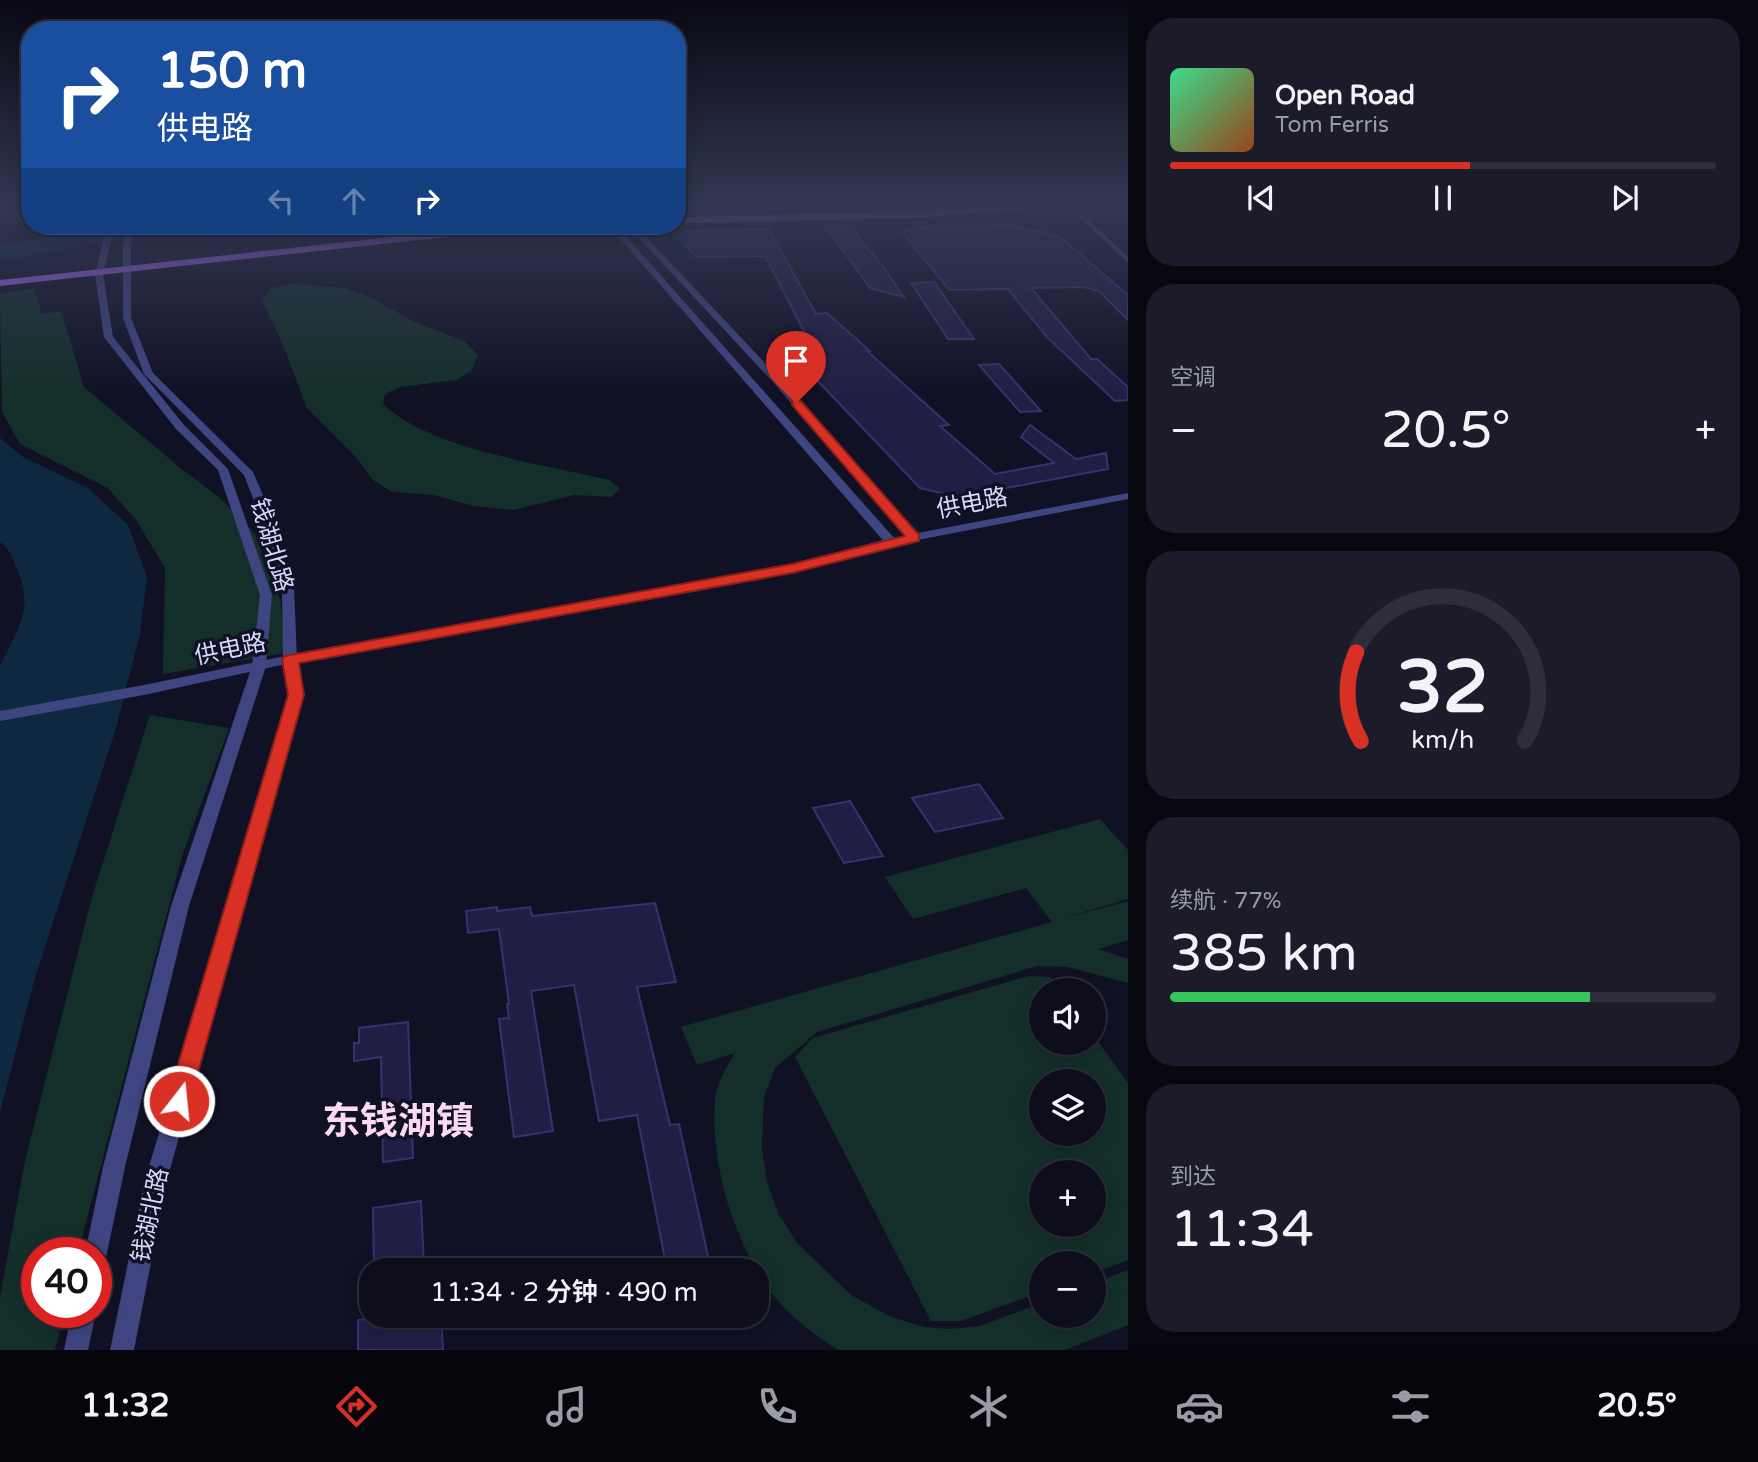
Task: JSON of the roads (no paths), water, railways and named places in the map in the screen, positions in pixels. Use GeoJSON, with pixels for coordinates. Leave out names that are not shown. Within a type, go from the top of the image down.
{"type":"FeatureCollection","features":[{"type":"Feature","properties":{"kind":"main road"},"geometry":{"type":"LineString","coordinates":[[0,281],[108,270]]}},
{"type":"Feature","properties":{"kind":"street","name":"钱湖北路"},"geometry":{"type":"LineString","coordinates":[[122,1350],[156,1180],[296,695],[290,659],[288,587],[266,516],[249,474],[149,374],[127,318],[127,270]]}},
{"type":"Feature","properties":{"kind":"street"},"geometry":{"type":"LineString","coordinates":[[651,270],[891,542]]}},
{"type":"Feature","properties":{"kind":"street"},"geometry":{"type":"LineString","coordinates":[[673,270],[779,383],[914,538]]}},
{"type":"Feature","properties":{"kind":"street","name":"钱湖北路"},"geometry":{"type":"LineString","coordinates":[[99,271],[110,337],[180,427],[223,469],[266,595],[259,666],[180,906],[114,1167],[99,1237]]}},
{"type":"Feature","properties":{"kind":"street","name":"供电路"},"geometry":{"type":"LineString","coordinates":[[0,716],[144,690],[290,659],[792,568],[891,542],[1128,496]]}},
{"type":"Feature","properties":{"kind":"street"},"geometry":{"type":"LineString","coordinates":[[76,1350],[81,1328]]}},
{"type":"Feature","properties":{"kind":"water"},"geometry":{"type":"Polygon","coordinates":[[[0,438],[23,457],[88,488],[128,525],[147,577],[140,633],[116,728],[34,981],[0,1112],[0,666],[22,619],[24,596],[12,557],[0,542],[0,438]]]}},
{"type":"Feature","properties":{"kind":"district","name":"东钱湖镇"},"geometry":{"type":"Point","coordinates":[398,1121]}}]}
